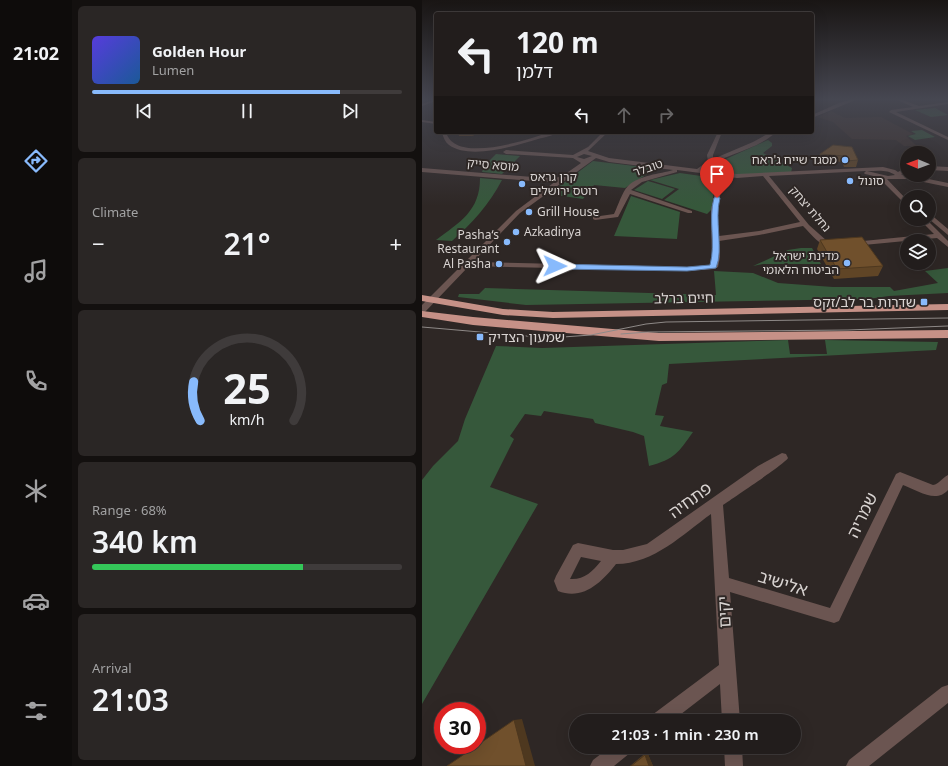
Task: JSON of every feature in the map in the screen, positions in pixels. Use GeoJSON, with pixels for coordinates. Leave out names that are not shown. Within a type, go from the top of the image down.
{"type":"FeatureCollection","features":[{"type":"Feature","properties":{"kind":"highway","name":"חיים ברלב"},"geometry":{"type":"LineString","coordinates":[[427,303],[520,314],[553,315],[946,307]]}},
{"type":"Feature","properties":{"kind":"highway"},"geometry":{"type":"LineString","coordinates":[[422,314],[479,322],[658,337],[948,334]]}},
{"type":"Feature","properties":{"kind":"street"},"geometry":{"type":"LineString","coordinates":[[445,135],[450,144],[464,149],[498,147],[545,135]]}},
{"type":"Feature","properties":{"kind":"street"},"geometry":{"type":"LineString","coordinates":[[506,152],[574,157],[592,146],[603,135]]}},
{"type":"Feature","properties":{"kind":"street"},"geometry":{"type":"LineString","coordinates":[[711,162],[710,155],[719,135]]}},
{"type":"Feature","properties":{"kind":"street"},"geometry":{"type":"LineString","coordinates":[[698,172],[711,162],[764,139],[770,135]]}},
{"type":"Feature","properties":{"kind":"street"},"geometry":{"type":"LineString","coordinates":[[427,303],[469,264],[518,212],[591,157],[592,146]]}},
{"type":"Feature","properties":{"kind":"street"},"geometry":{"type":"LineString","coordinates":[[582,153],[591,157],[719,175],[766,176],[893,171],[902,189]]}},
{"type":"Feature","properties":{"kind":"street"},"geometry":{"type":"LineString","coordinates":[[574,157],[574,159],[578,160],[591,157]]}},
{"type":"Feature","properties":{"kind":"street"},"geometry":{"type":"LineString","coordinates":[[936,168],[948,169]]}},
{"type":"Feature","properties":{"kind":"street"},"geometry":{"type":"LineString","coordinates":[[879,172],[900,169]]}},
{"type":"Feature","properties":{"kind":"street","name":"מוסא סייק"},"geometry":{"type":"LineString","coordinates":[[422,170],[545,180],[562,179]]}},
{"type":"Feature","properties":{"kind":"street","name":"טובלר"},"geometry":{"type":"LineString","coordinates":[[595,218],[616,216],[628,191],[634,184],[646,178],[679,170]]}},
{"type":"Feature","properties":{"kind":"street"},"geometry":{"type":"LineString","coordinates":[[879,172],[897,177],[909,177],[948,185]]}},
{"type":"Feature","properties":{"kind":"street"},"geometry":{"type":"LineString","coordinates":[[879,172],[900,196]]}},
{"type":"Feature","properties":{"kind":"street"},"geometry":{"type":"LineString","coordinates":[[897,177],[900,174]]}},
{"type":"Feature","properties":{"kind":"street"},"geometry":{"type":"LineString","coordinates":[[469,264],[687,269],[714,267],[716,257],[714,209],[717,198],[719,175]]}},
{"type":"Feature","properties":{"kind":"street","name":"נחלת יצחק"},"geometry":{"type":"LineString","coordinates":[[766,176],[816,236],[827,244],[845,245],[939,236]]}},
{"type":"Feature","properties":{"kind":"street"},"geometry":{"type":"LineString","coordinates":[[628,191],[690,212]]}},
{"type":"Feature","properties":{"kind":"street"},"geometry":{"type":"LineString","coordinates":[[936,222],[948,233]]}},
{"type":"Feature","properties":{"kind":"street"},"geometry":{"type":"LineString","coordinates":[[715,239],[759,233],[806,223]]}},
{"type":"Feature","properties":{"kind":"street"},"geometry":{"type":"LineString","coordinates":[[929,226],[948,245]]}},
{"type":"Feature","properties":{"kind":"street","name":"פתחיה"},"geometry":{"type":"LineString","coordinates":[[613,557],[623,557],[650,550],[762,470],[782,458]]}},
{"type":"Feature","properties":{"kind":"street","name":"שמריה"},"geometry":{"type":"LineString","coordinates":[[834,616],[900,478],[933,491],[940,490],[948,481]]}},
{"type":"Feature","properties":{"kind":"street","name":"יקים"},"geometry":{"type":"LineString","coordinates":[[717,502],[731,714]]}},
{"type":"Feature","properties":{"kind":"street","name":"אלישיב"},"geometry":{"type":"LineString","coordinates":[[722,583],[834,616]]}},
{"type":"Feature","properties":{"kind":"street"},"geometry":{"type":"LineString","coordinates":[[667,714],[728,668]]}},
{"type":"Feature","properties":{"kind":"street"},"geometry":{"type":"LineString","coordinates":[[855,766],[948,693]]}},
{"type":"Feature","properties":{"kind":"street"},"geometry":{"type":"LineString","coordinates":[[599,766],[615,754]]}},
{"type":"Feature","properties":{"kind":"street"},"geometry":{"type":"LineString","coordinates":[[733,754],[734,766]]}},
{"type":"Feature","properties":{"kind":"shaded area"},"geometry":{"type":"Polygon","coordinates":[[[847,135],[910,135],[906,136],[917,146],[904,146],[896,140],[852,139],[847,135]]]}},
{"type":"Feature","properties":{"kind":"green space"},"geometry":{"type":"Polygon","coordinates":[[[931,135],[935,137],[915,140],[908,136],[931,135]]]}},
{"type":"Feature","properties":{"kind":"green space"},"geometry":{"type":"Polygon","coordinates":[[[768,140],[772,143],[772,146],[763,153],[792,168],[791,173],[738,175],[719,172],[712,169],[712,166],[717,163],[768,140]]]}},
{"type":"Feature","properties":{"kind":"green space"},"geometry":{"type":"Polygon","coordinates":[[[496,154],[520,156],[502,174],[482,172],[484,166],[496,154]]]}},
{"type":"Feature","properties":{"kind":"green space"},"geometry":{"type":"Polygon","coordinates":[[[593,161],[648,168],[649,173],[625,188],[594,185],[583,199],[549,194],[593,161]]]}},
{"type":"Feature","properties":{"kind":"green space"},"geometry":{"type":"Polygon","coordinates":[[[680,173],[715,178],[712,209],[707,214],[664,200],[679,189],[650,180],[680,173]]]}},
{"type":"Feature","properties":{"kind":"green space"},"geometry":{"type":"Polygon","coordinates":[[[480,178],[502,180],[492,198],[480,213],[452,241],[436,240],[467,215],[476,199],[480,178]]]}},
{"type":"Feature","properties":{"kind":"green space"},"geometry":{"type":"Polygon","coordinates":[[[648,181],[675,189],[662,199],[634,190],[648,181]]]}},
{"type":"Feature","properties":{"kind":"green space"},"geometry":{"type":"Polygon","coordinates":[[[631,196],[680,212],[677,239],[614,236],[631,196]]]}},
{"type":"Feature","properties":{"kind":"green space"},"geometry":{"type":"Polygon","coordinates":[[[812,248],[821,264],[763,264],[753,266],[788,250],[812,248]]]}},
{"type":"Feature","properties":{"kind":"green space"},"geometry":{"type":"Polygon","coordinates":[[[948,268],[948,293],[889,296],[868,299],[526,305],[458,297],[459,294],[479,294],[485,288],[716,295],[714,271],[753,273],[778,283],[833,287],[890,287],[894,291],[938,283],[925,271],[948,268]]]}},
{"type":"Feature","properties":{"kind":"green space"},"geometry":{"type":"Polygon","coordinates":[[[788,340],[790,354],[827,354],[825,340],[938,342],[936,350],[669,364],[667,383],[662,385],[655,415],[664,416],[660,426],[693,432],[679,450],[670,458],[649,466],[644,436],[595,423],[593,419],[544,411],[541,416],[525,414],[510,436],[514,439],[490,487],[538,504],[422,704],[422,480],[433,466],[458,441],[465,419],[496,346],[542,348],[788,340]]]}},
{"type":"Feature","properties":{"kind":"building"},"geometry":{"type":"Polygon","coordinates":[[[833,145],[852,147],[858,160],[846,161],[844,156],[820,154],[833,145]]]}},
{"type":"Feature","properties":{"kind":"building"},"geometry":{"type":"Polygon","coordinates":[[[862,237],[883,266],[837,269],[820,240],[862,237]]]}},
{"type":"Feature","properties":{"kind":"building"},"geometry":{"type":"Polygon","coordinates":[[[514,720],[526,766],[447,766],[464,754],[486,754],[486,739],[514,720]]]}},
{"type":"Feature","properties":{"kind":"building"},"geometry":{"type":"Polygon","coordinates":[[[645,755],[649,766],[631,766],[645,755]]]}},
{"type":"Feature","properties":{"kind":"tram line"},"geometry":{"type":"LineString","coordinates":[[422,327],[549,338],[591,335],[646,324],[666,322],[948,318]]}},
{"type":"Feature","properties":{"kind":"tram line"},"geometry":{"type":"LineString","coordinates":[[621,334],[648,332],[848,330],[948,326]]}},
{"type":"Feature","properties":{"kind":"place","name":"מסגד שייח ג'ראח"},"geometry":{"type":"Point","coordinates":[845,160]}},
{"type":"Feature","properties":{"kind":"place","name":"סונול"},"geometry":{"type":"Point","coordinates":[850,181]}},
{"type":"Feature","properties":{"kind":"place","name":"קרן גראס רוטס ירושלים"},"geometry":{"type":"Point","coordinates":[522,184]}},
{"type":"Feature","properties":{"kind":"place","name":"Grill House"},"geometry":{"type":"Point","coordinates":[529,212]}},
{"type":"Feature","properties":{"kind":"place","name":"Azkadinya"},"geometry":{"type":"Point","coordinates":[516,232]}},
{"type":"Feature","properties":{"kind":"place","name":"Pasha‘s Restaurant"},"geometry":{"type":"Point","coordinates":[507,242]}},
{"type":"Feature","properties":{"kind":"place","name":"מדינת ישראל הביטוח הלאומי"},"geometry":{"type":"Point","coordinates":[847,263]}},
{"type":"Feature","properties":{"kind":"place","name":"Al Pasha"},"geometry":{"type":"Point","coordinates":[499,264]}},
{"type":"Feature","properties":{"kind":"place","name":"שדרות בר לב/זקס"},"geometry":{"type":"Point","coordinates":[924,302]}},
{"type":"Feature","properties":{"kind":"place","name":"שמעון הצדיק"},"geometry":{"type":"Point","coordinates":[480,337]}},
{"type":"Feature","properties":{"kind":"route"},"geometry":{"type":"LineString","coordinates":[[555,266],[687,269],[714,267],[716,257],[714,209],[717,198]]}}]}
